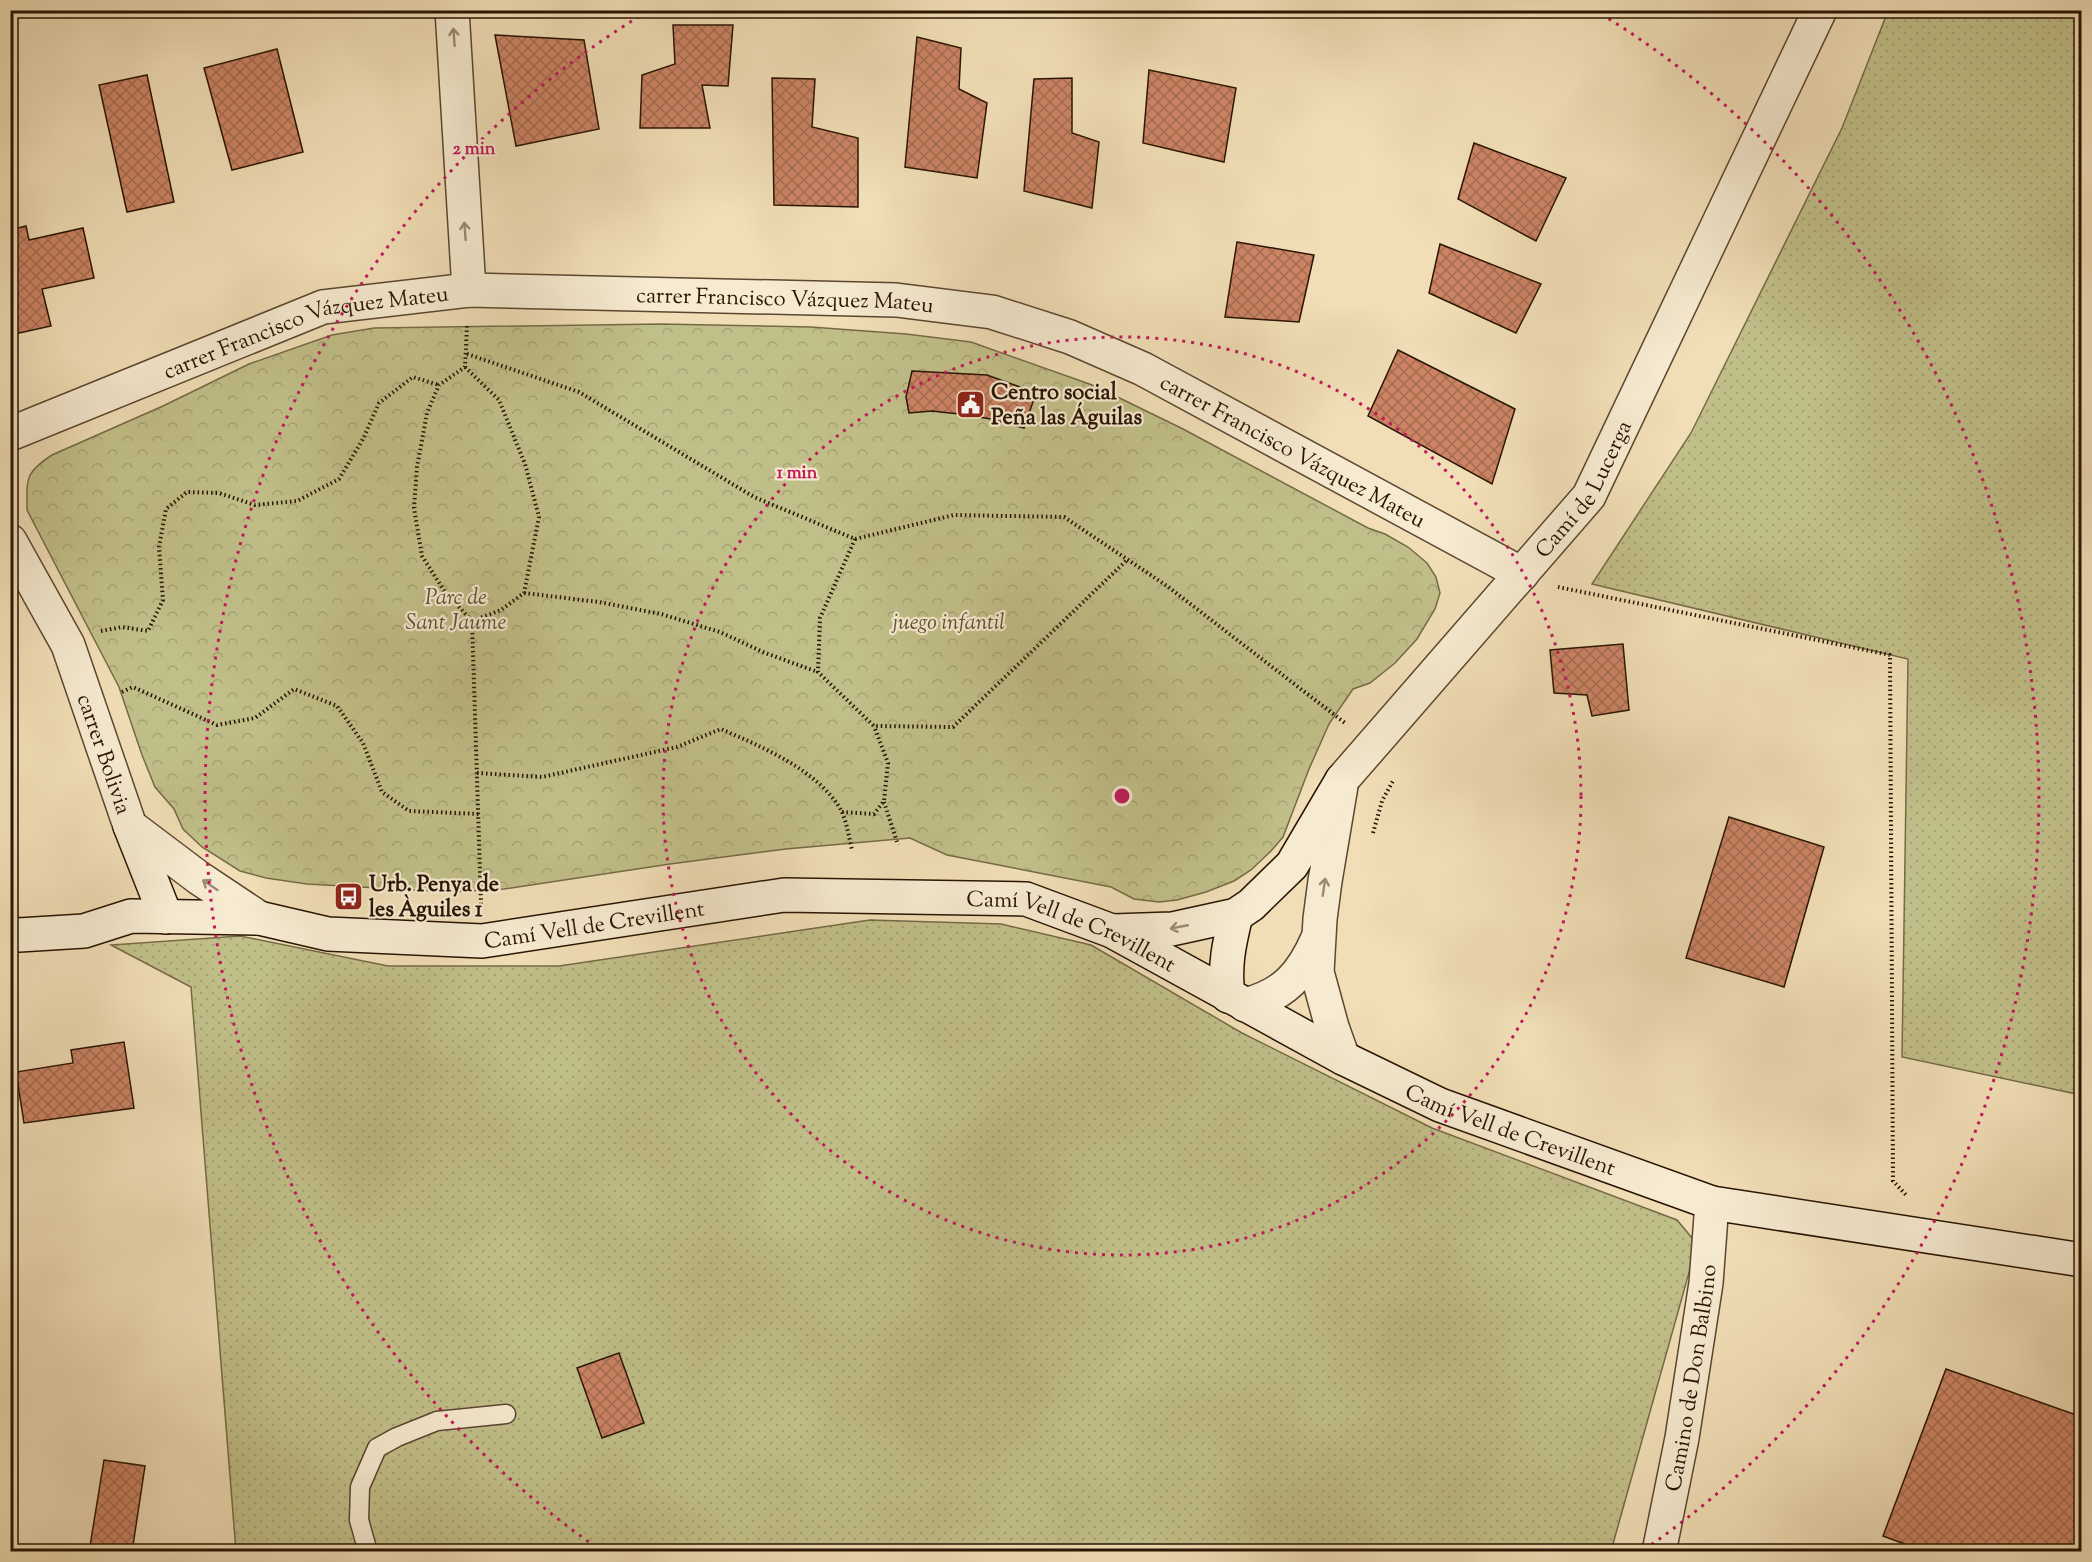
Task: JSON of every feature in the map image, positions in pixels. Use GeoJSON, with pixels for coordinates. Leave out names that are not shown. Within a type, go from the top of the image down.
{"type":"FeatureCollection","features":[{"type":"Feature","properties":{"kind":"street"},"geometry":{"type":"LineString","coordinates":[[452,10],[469,290]]}},
{"type":"Feature","properties":{"kind":"street","name":"Camí de Lucerga"},"geometry":{"type":"LineString","coordinates":[[1236,915],[1251,905],[1292,865],[1342,780],[1589,496],[1820,10]]}},
{"type":"Feature","properties":{"kind":"street","name":"carrer Francisco Vázquez Mateu"},"geometry":{"type":"LineString","coordinates":[[10,434],[323,306],[469,290],[896,300],[992,312],[1070,337],[1143,369],[1522,574]]}},
{"type":"Feature","properties":{"kind":"street","name":"carrer Bolivia"},"geometry":{"type":"LineString","coordinates":[[10,541],[68,645],[130,826],[199,878],[259,918]]}},
{"type":"Feature","properties":{"kind":"street"},"geometry":{"type":"LineString","coordinates":[[1342,780],[1325,881],[1317,972],[1343,1058]]}},
{"type":"Feature","properties":{"kind":"street"},"geometry":{"type":"LineString","coordinates":[[130,826],[166,917]]}},
{"type":"Feature","properties":{"kind":"street","name":"Camí Vell de Crevillent"},"geometry":{"type":"LineString","coordinates":[[10,933],[19,935],[84,931],[131,916],[259,918],[328,934],[482,941],[784,895],[1026,899],[1112,931],[1343,1058],[1440,1106],[1712,1203],[2082,1260]]}},
{"type":"Feature","properties":{"kind":"street"},"geometry":{"type":"LineString","coordinates":[[1112,931],[1172,929],[1236,915],[1227,950],[1226,977],[1237,1000],[1265,1000],[1292,980],[1308,959],[1319,936]]}},
{"type":"Feature","properties":{"kind":"street","name":"Camino de Don Balbino"},"geometry":{"type":"LineString","coordinates":[[1659,1551],[1682,1438],[1696,1350],[1706,1283],[1712,1203]]}},
{"type":"Feature","properties":{"kind":"lane"},"geometry":{"type":"LineString","coordinates":[[368,1551],[359,1520],[360,1487],[377,1448],[397,1437],[437,1421],[506,1414]]}},
{"type":"Feature","properties":{"kind":"path"},"geometry":{"type":"LineString","coordinates":[[469,290],[465,367],[439,385],[428,412],[417,466],[414,508],[422,556],[445,592],[472,621],[482,941]]}},
{"type":"Feature","properties":{"kind":"path"},"geometry":{"type":"LineString","coordinates":[[467,354],[579,392],[754,497],[855,538],[954,515],[1064,517],[1167,586],[1375,743]]}},
{"type":"Feature","properties":{"kind":"path"},"geometry":{"type":"LineString","coordinates":[[465,367],[499,400],[525,464],[538,517],[524,593],[501,610],[472,621]]}},
{"type":"Feature","properties":{"kind":"path"},"geometry":{"type":"LineString","coordinates":[[68,645],[84,634],[122,627],[148,631],[163,600],[159,547],[166,509],[187,492],[219,493],[255,505],[297,501],[339,479],[363,439],[379,403],[413,377],[439,385]]}},
{"type":"Feature","properties":{"kind":"path"},"geometry":{"type":"LineString","coordinates":[[818,672],[820,618],[855,538]]}},
{"type":"Feature","properties":{"kind":"path"},"geometry":{"type":"LineString","coordinates":[[874,726],[953,727],[1128,559]]}},
{"type":"Feature","properties":{"kind":"path"},"geometry":{"type":"LineString","coordinates":[[1558,587],[1890,655],[1893,1180],[1908,1197]]}},
{"type":"Feature","properties":{"kind":"path"},"geometry":{"type":"LineString","coordinates":[[524,593],[599,602],[661,614],[720,632],[765,653],[818,672],[874,726],[888,763],[884,801],[898,845]]}},
{"type":"Feature","properties":{"kind":"path"},"geometry":{"type":"LineString","coordinates":[[117,695],[133,687],[217,724],[255,718],[294,689],[337,706],[363,742],[382,792],[409,811],[478,814]]}},
{"type":"Feature","properties":{"kind":"path"},"geometry":{"type":"LineString","coordinates":[[477,773],[542,777],[677,747],[721,729],[774,752],[827,789],[842,812],[852,850]]}},
{"type":"Feature","properties":{"kind":"path"},"geometry":{"type":"LineString","coordinates":[[842,812],[874,814],[884,801]]}},
{"type":"Feature","properties":{"kind":"green space"},"geometry":{"type":"Polygon","coordinates":[[[1888,11],[2081,11],[2081,1095],[1902,1057],[1908,659],[1592,584],[1691,433],[1842,128],[1888,11]]]}},
{"type":"Feature","properties":{"kind":"green space","name":"Parc de Sant Jaume"},"geometry":{"type":"Polygon","coordinates":[[[661,324],[811,327],[906,334],[971,342],[1095,386],[1183,429],[1408,547],[1427,563],[1436,577],[1440,593],[1435,609],[1417,639],[1395,663],[1370,683],[1353,689],[1329,724],[1283,837],[1271,851],[1251,870],[1234,881],[1177,900],[1159,902],[1134,899],[1111,887],[947,855],[910,838],[786,849],[504,889],[451,892],[307,884],[266,878],[240,871],[202,847],[183,829],[174,809],[155,787],[119,687],[27,510],[29,478],[36,467],[52,455],[163,406],[249,364],[332,335],[374,328],[661,324]]]}},
{"type":"Feature","properties":{"kind":"green space"},"geometry":{"type":"Polygon","coordinates":[[[870,920],[1001,924],[1091,945],[1242,1033],[1432,1128],[1677,1220],[1697,1244],[1611,1551],[236,1551],[191,987],[111,945],[240,936],[388,966],[559,966],[870,920]]]}},
{"type":"Feature","properties":{"kind":"building"},"geometry":{"type":"Polygon","coordinates":[[[673,25],[733,25],[728,86],[702,85],[710,128],[640,128],[642,75],[675,64],[673,25]]]}},
{"type":"Feature","properties":{"kind":"building"},"geometry":{"type":"Polygon","coordinates":[[[495,35],[584,40],[599,129],[516,146],[495,35]]]}},
{"type":"Feature","properties":{"kind":"building"},"geometry":{"type":"Polygon","coordinates":[[[917,37],[961,48],[959,89],[987,103],[977,178],[905,167],[917,37]]]}},
{"type":"Feature","properties":{"kind":"building"},"geometry":{"type":"Polygon","coordinates":[[[277,49],[303,152],[232,170],[204,68],[277,49]]]}},
{"type":"Feature","properties":{"kind":"building"},"geometry":{"type":"Polygon","coordinates":[[[1149,70],[1236,88],[1224,162],[1143,143],[1149,70]]]}},
{"type":"Feature","properties":{"kind":"building"},"geometry":{"type":"Polygon","coordinates":[[[147,75],[174,202],[127,212],[99,85],[147,75]]]}},
{"type":"Feature","properties":{"kind":"building"},"geometry":{"type":"Polygon","coordinates":[[[772,78],[815,79],[812,127],[858,138],[858,207],[774,205],[772,78]]]}},
{"type":"Feature","properties":{"kind":"building"},"geometry":{"type":"Polygon","coordinates":[[[1072,78],[1072,133],[1099,142],[1092,208],[1024,191],[1034,79],[1072,78]]]}},
{"type":"Feature","properties":{"kind":"building"},"geometry":{"type":"Polygon","coordinates":[[[1474,143],[1566,178],[1536,241],[1458,199],[1474,143]]]}},
{"type":"Feature","properties":{"kind":"building"},"geometry":{"type":"Polygon","coordinates":[[[26,226],[29,240],[83,228],[94,278],[42,289],[51,326],[10,335],[10,230],[26,226]]]}},
{"type":"Feature","properties":{"kind":"building"},"geometry":{"type":"Polygon","coordinates":[[[1237,242],[1314,255],[1299,322],[1225,317],[1237,242]]]}},
{"type":"Feature","properties":{"kind":"building"},"geometry":{"type":"Polygon","coordinates":[[[1440,244],[1541,284],[1516,333],[1429,293],[1440,244]]]}},
{"type":"Feature","properties":{"kind":"building"},"geometry":{"type":"Polygon","coordinates":[[[1398,350],[1515,409],[1492,484],[1368,416],[1398,350]]]}},
{"type":"Feature","properties":{"kind":"building","name":"Centro social Peña las Águilas"},"geometry":{"type":"Polygon","coordinates":[[[912,371],[987,375],[1036,393],[1024,428],[991,419],[959,414],[932,411],[909,413],[906,397],[912,371]]]}},
{"type":"Feature","properties":{"kind":"building"},"geometry":{"type":"Polygon","coordinates":[[[1623,644],[1629,710],[1592,716],[1587,695],[1554,693],[1550,650],[1623,644]]]}},
{"type":"Feature","properties":{"kind":"building"},"geometry":{"type":"Polygon","coordinates":[[[1729,817],[1824,847],[1784,987],[1686,958],[1729,817]]]}},
{"type":"Feature","properties":{"kind":"building"},"geometry":{"type":"Polygon","coordinates":[[[124,1042],[134,1108],[24,1123],[16,1072],[73,1063],[71,1050],[124,1042]]]}},
{"type":"Feature","properties":{"kind":"building"},"geometry":{"type":"Polygon","coordinates":[[[619,1353],[644,1423],[602,1438],[577,1368],[619,1353]]]}},
{"type":"Feature","properties":{"kind":"building"},"geometry":{"type":"Polygon","coordinates":[[[1946,1369],[2082,1417],[2082,1552],[1926,1552],[1883,1536],[1946,1369]]]}},
{"type":"Feature","properties":{"kind":"building"},"geometry":{"type":"Polygon","coordinates":[[[104,1460],[145,1466],[132,1552],[89,1552],[104,1460]]]}},
{"type":"Feature","properties":{"kind":"place","name":"Centro social Peña las Águilas"},"geometry":{"type":"Point","coordinates":[970,404]}},
{"type":"Feature","properties":{"kind":"place","name":"Urb. Penya de les Àguiles 1"},"geometry":{"type":"Point","coordinates":[348,896]}},
{"type":"Feature","properties":{"kind":"park label","name":"juego infantil"},"geometry":{"type":"Point","coordinates":[949,621]}}]}
